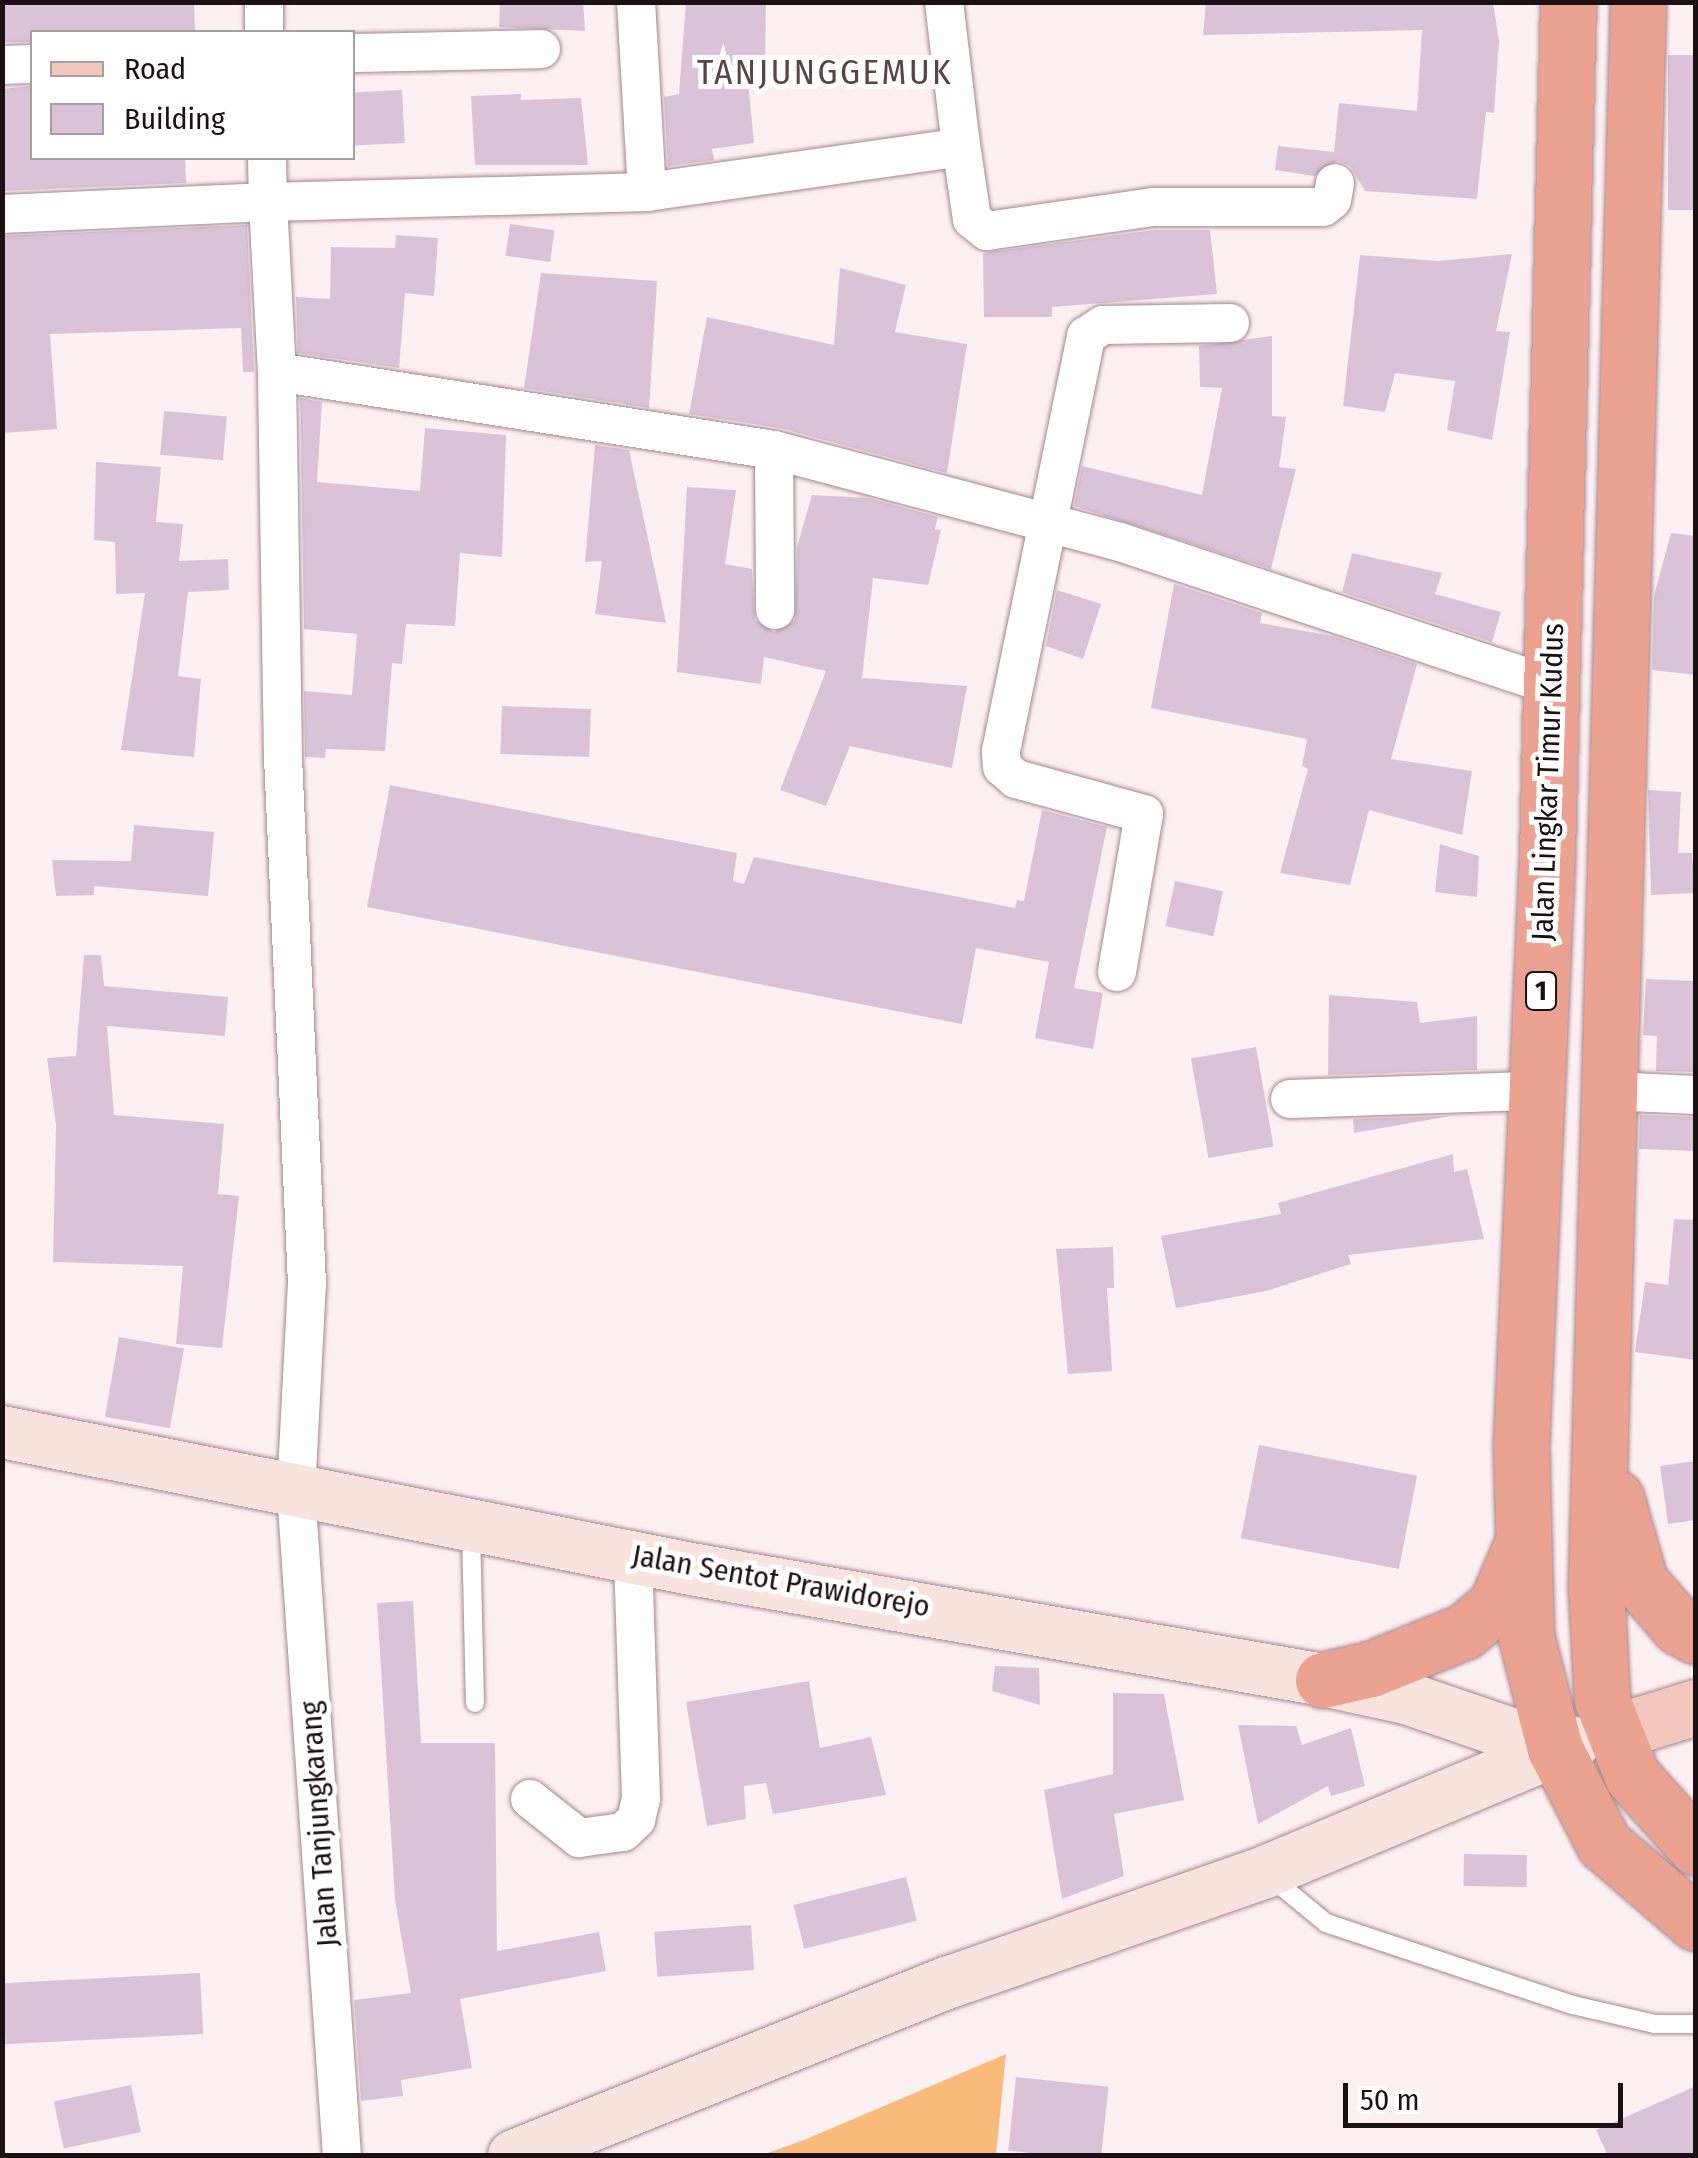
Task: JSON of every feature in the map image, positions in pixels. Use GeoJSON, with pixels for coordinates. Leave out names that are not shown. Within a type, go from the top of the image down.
{"type":"FeatureCollection","features":[{"type":"Feature","properties":{"kind":"highway","name":"Jalan Lingkar Timur Kudus"},"geometry":{"type":"LineString","coordinates":[[1568,2],[1551,684],[1520,1548],[1526,1636],[1555,1748],[1604,1844],[1696,1923]]}},
{"type":"Feature","properties":{"kind":"highway"},"geometry":{"type":"LineString","coordinates":[[1638,2],[1597,1606],[1602,1700],[1632,1776],[1696,1847]]}},
{"type":"Feature","properties":{"kind":"highway"},"geometry":{"type":"LineString","coordinates":[[1600,1401],[1620,1518],[1640,1582],[1679,1627],[1696,1636]]}},
{"type":"Feature","properties":{"kind":"highway"},"geometry":{"type":"LineString","coordinates":[[1323,1680],[1371,1669],[1465,1631],[1496,1605],[1520,1548]]}},
{"type":"Feature","properties":{"kind":"main road","name":"Jalan Sentot Prawidorejo"},"geometry":{"type":"LineString","coordinates":[[2,1432],[633,1556],[1323,1680],[1406,1698],[1555,1748]]}},
{"type":"Feature","properties":{"kind":"main road"},"geometry":{"type":"LineString","coordinates":[[514,2156],[950,1982],[1271,1878],[1555,1748],[1696,1707]]}},
{"type":"Feature","properties":{"kind":"street"},"geometry":{"type":"LineString","coordinates":[[264,2],[264,30]]}},
{"type":"Feature","properties":{"kind":"street"},"geometry":{"type":"LineString","coordinates":[[636,2],[647,192]]}},
{"type":"Feature","properties":{"kind":"street"},"geometry":{"type":"LineString","coordinates":[[944,2],[972,219],[987,231],[1152,207],[1323,206],[1332,200],[1335,184]]}},
{"type":"Feature","properties":{"kind":"street"},"geometry":{"type":"LineString","coordinates":[[355,53],[540,50]]}},
{"type":"Feature","properties":{"kind":"street"},"geometry":{"type":"LineString","coordinates":[[2,65],[30,64]]}},
{"type":"Feature","properties":{"kind":"street"},"geometry":{"type":"LineString","coordinates":[[2,214],[647,192],[935,155],[960,138]]}},
{"type":"Feature","properties":{"kind":"street","name":"Jalan Tanjungkarang"},"geometry":{"type":"LineString","coordinates":[[268,160],[277,372],[283,758],[306,1284],[296,1492],[342,2156]]}},
{"type":"Feature","properties":{"kind":"street"},"geometry":{"type":"LineString","coordinates":[[1117,972],[1144,814],[1016,779],[1000,761],[1086,336],[1103,325],[1230,323]]}},
{"type":"Feature","properties":{"kind":"street"},"geometry":{"type":"LineString","coordinates":[[277,372],[774,450],[1049,523],[1551,684]]}},
{"type":"Feature","properties":{"kind":"street"},"geometry":{"type":"LineString","coordinates":[[774,450],[775,610]]}},
{"type":"Feature","properties":{"kind":"street"},"geometry":{"type":"LineString","coordinates":[[1290,1099],[1536,1091]]}},
{"type":"Feature","properties":{"kind":"street"},"geometry":{"type":"LineString","coordinates":[[1610,1092],[1696,1095]]}},
{"type":"Feature","properties":{"kind":"street"},"geometry":{"type":"LineString","coordinates":[[530,1799],[579,1838],[622,1832],[636,1820],[641,1799],[633,1556]]}},
{"type":"Feature","properties":{"kind":"lane"},"geometry":{"type":"LineString","coordinates":[[470,1521],[474,1703]]}},
{"type":"Feature","properties":{"kind":"lane"},"geometry":{"type":"LineString","coordinates":[[1271,1878],[1326,1922],[1573,2005],[1654,2024],[1696,2024]]}},
{"type":"Feature","properties":{"kind":"shaded area"},"geometry":{"type":"Polygon","coordinates":[[[1006,2054],[996,2155],[762,2155],[804,2140],[1006,2054]]]}},
{"type":"Feature","properties":{"kind":"building"},"geometry":{"type":"Polygon","coordinates":[[[2,2],[194,2],[195,30],[30,30],[30,42],[3,42],[2,2]]]}},
{"type":"Feature","properties":{"kind":"building"},"geometry":{"type":"Polygon","coordinates":[[[500,2],[583,2],[585,31],[499,27],[500,2]]]}},
{"type":"Feature","properties":{"kind":"building"},"geometry":{"type":"Polygon","coordinates":[[[686,2],[766,2],[765,69],[747,71],[754,143],[712,149],[714,160],[668,166],[664,97],[679,94],[686,2]]]}},
{"type":"Feature","properties":{"kind":"building"},"geometry":{"type":"Polygon","coordinates":[[[1206,2],[1493,2],[1499,41],[1494,113],[1486,112],[1477,199],[1365,191],[1350,166],[1338,161],[1314,176],[1275,170],[1278,146],[1334,152],[1339,103],[1417,111],[1422,30],[1203,35],[1206,2]]]}},
{"type":"Feature","properties":{"kind":"building"},"geometry":{"type":"Polygon","coordinates":[[[1668,55],[1696,55],[1696,210],[1668,210],[1668,55]]]}},
{"type":"Feature","properties":{"kind":"building"},"geometry":{"type":"Polygon","coordinates":[[[30,86],[30,160],[185,160],[186,183],[2,191],[2,89],[30,86]]]}},
{"type":"Feature","properties":{"kind":"building"},"geometry":{"type":"Polygon","coordinates":[[[402,90],[405,143],[355,146],[355,92],[402,90]]]}},
{"type":"Feature","properties":{"kind":"building"},"geometry":{"type":"Polygon","coordinates":[[[521,94],[521,100],[581,98],[588,165],[475,165],[471,96],[521,94]]]}},
{"type":"Feature","properties":{"kind":"building"},"geometry":{"type":"Polygon","coordinates":[[[510,224],[555,230],[550,262],[506,256],[510,224]]]}},
{"type":"Feature","properties":{"kind":"building"},"geometry":{"type":"Polygon","coordinates":[[[247,225],[254,372],[243,372],[241,328],[50,334],[57,429],[2,433],[2,236],[247,225]]]}},
{"type":"Feature","properties":{"kind":"building"},"geometry":{"type":"Polygon","coordinates":[[[1155,230],[1210,230],[1217,294],[1052,307],[1052,317],[984,317],[983,253],[1155,230]]]}},
{"type":"Feature","properties":{"kind":"building"},"geometry":{"type":"Polygon","coordinates":[[[396,235],[438,238],[434,296],[405,293],[399,368],[298,353],[296,297],[330,299],[331,247],[395,248],[396,235]]]}},
{"type":"Feature","properties":{"kind":"building"},"geometry":{"type":"Polygon","coordinates":[[[1512,254],[1496,331],[1510,332],[1492,440],[1447,430],[1455,381],[1395,373],[1385,412],[1343,406],[1360,255],[1438,261],[1512,254]]]}},
{"type":"Feature","properties":{"kind":"building"},"geometry":{"type":"Polygon","coordinates":[[[840,268],[906,285],[895,332],[967,344],[947,473],[780,428],[689,414],[707,317],[834,345],[840,268]]]}},
{"type":"Feature","properties":{"kind":"building"},"geometry":{"type":"Polygon","coordinates":[[[541,273],[657,281],[649,408],[524,388],[541,273]]]}},
{"type":"Feature","properties":{"kind":"building"},"geometry":{"type":"Polygon","coordinates":[[[1272,336],[1272,416],[1286,417],[1279,467],[1296,469],[1271,569],[1074,506],[1082,466],[1202,495],[1222,388],[1200,387],[1199,346],[1272,336]]]}},
{"type":"Feature","properties":{"kind":"building"},"geometry":{"type":"Polygon","coordinates":[[[300,398],[322,402],[317,482],[420,491],[425,428],[506,435],[502,557],[460,553],[455,626],[406,624],[402,664],[392,663],[385,751],[326,749],[325,758],[305,757],[304,691],[352,695],[357,634],[304,629],[300,398]]]}},
{"type":"Feature","properties":{"kind":"building"},"geometry":{"type":"Polygon","coordinates":[[[164,411],[227,416],[223,460],[160,455],[164,411]]]}},
{"type":"Feature","properties":{"kind":"building"},"geometry":{"type":"Polygon","coordinates":[[[595,445],[629,450],[666,623],[595,614],[602,561],[585,562],[595,445]]]}},
{"type":"Feature","properties":{"kind":"building"},"geometry":{"type":"Polygon","coordinates":[[[96,462],[161,467],[156,522],[183,524],[179,561],[228,559],[229,590],[188,592],[178,676],[201,679],[194,757],[121,750],[145,593],[116,594],[115,542],[94,540],[96,462]]]}},
{"type":"Feature","properties":{"kind":"building"},"geometry":{"type":"Polygon","coordinates":[[[687,487],[736,490],[725,564],[752,569],[755,620],[774,632],[795,620],[797,547],[812,495],[868,498],[938,517],[935,529],[941,530],[928,585],[873,578],[862,678],[967,686],[952,768],[850,746],[826,806],[780,790],[826,671],[764,657],[761,684],[677,672],[687,487]]]}},
{"type":"Feature","properties":{"kind":"building"},"geometry":{"type":"Polygon","coordinates":[[[1671,533],[1696,536],[1696,675],[1652,670],[1654,596],[1671,533]]]}},
{"type":"Feature","properties":{"kind":"building"},"geometry":{"type":"Polygon","coordinates":[[[1352,553],[1442,573],[1435,594],[1501,612],[1492,642],[1342,592],[1352,553]]]}},
{"type":"Feature","properties":{"kind":"building"},"geometry":{"type":"Polygon","coordinates":[[[1174,584],[1262,613],[1260,623],[1332,636],[1417,664],[1391,759],[1472,771],[1462,835],[1369,810],[1350,885],[1280,873],[1308,769],[1302,766],[1307,739],[1151,708],[1174,584]]]}},
{"type":"Feature","properties":{"kind":"building"},"geometry":{"type":"Polygon","coordinates":[[[1057,590],[1101,604],[1083,659],[1046,646],[1057,590]]]}},
{"type":"Feature","properties":{"kind":"building"},"geometry":{"type":"Polygon","coordinates":[[[502,706],[591,709],[589,757],[500,754],[502,706]]]}},
{"type":"Feature","properties":{"kind":"building"},"geometry":{"type":"Polygon","coordinates":[[[390,785],[737,853],[733,881],[744,884],[754,857],[1015,908],[1017,900],[1024,901],[1042,810],[1107,827],[1074,988],[1103,993],[1093,1049],[1035,1038],[1049,962],[976,948],[962,1024],[367,907],[390,785]]]}},
{"type":"Feature","properties":{"kind":"building"},"geometry":{"type":"Polygon","coordinates":[[[1648,790],[1681,792],[1678,853],[1692,853],[1695,893],[1651,895],[1648,790]]]}},
{"type":"Feature","properties":{"kind":"building"},"geometry":{"type":"Polygon","coordinates":[[[134,825],[214,832],[208,896],[94,886],[94,895],[56,896],[52,860],[131,861],[134,825]]]}},
{"type":"Feature","properties":{"kind":"building"},"geometry":{"type":"Polygon","coordinates":[[[1440,844],[1479,856],[1477,897],[1435,892],[1440,844]]]}},
{"type":"Feature","properties":{"kind":"building"},"geometry":{"type":"Polygon","coordinates":[[[1175,881],[1223,891],[1213,936],[1165,926],[1175,881]]]}},
{"type":"Feature","properties":{"kind":"building"},"geometry":{"type":"Polygon","coordinates":[[[84,955],[101,955],[104,986],[228,997],[225,1036],[107,1026],[114,1115],[224,1124],[218,1194],[239,1196],[222,1348],[176,1344],[183,1266],[53,1262],[56,1125],[47,1058],[76,1056],[84,955]]]}},
{"type":"Feature","properties":{"kind":"building"},"geometry":{"type":"Polygon","coordinates":[[[1646,979],[1696,981],[1696,1072],[1656,1071],[1657,1036],[1643,1035],[1646,979]]]}},
{"type":"Feature","properties":{"kind":"building"},"geometry":{"type":"Polygon","coordinates":[[[1329,995],[1417,1002],[1420,1023],[1477,1016],[1477,1070],[1328,1075],[1329,995]]]}},
{"type":"Feature","properties":{"kind":"building"},"geometry":{"type":"Polygon","coordinates":[[[1256,1047],[1274,1146],[1209,1158],[1191,1058],[1256,1047]]]}},
{"type":"Feature","properties":{"kind":"building"},"geometry":{"type":"Polygon","coordinates":[[[1640,1115],[1696,1117],[1695,1151],[1639,1149],[1640,1115]]]}},
{"type":"Feature","properties":{"kind":"building"},"geometry":{"type":"Polygon","coordinates":[[[1450,1116],[1354,1133],[1353,1119],[1450,1116]]]}},
{"type":"Feature","properties":{"kind":"building"},"geometry":{"type":"Polygon","coordinates":[[[1453,1154],[1454,1172],[1467,1169],[1484,1239],[1348,1255],[1351,1264],[1266,1291],[1176,1308],[1161,1236],[1281,1214],[1278,1203],[1453,1154]]]}},
{"type":"Feature","properties":{"kind":"building"},"geometry":{"type":"Polygon","coordinates":[[[1674,1219],[1696,1220],[1696,1360],[1635,1352],[1645,1282],[1668,1285],[1674,1219]]]}},
{"type":"Feature","properties":{"kind":"building"},"geometry":{"type":"Polygon","coordinates":[[[1113,1247],[1114,1288],[1107,1288],[1112,1371],[1068,1374],[1056,1249],[1113,1247]]]}},
{"type":"Feature","properties":{"kind":"building"},"geometry":{"type":"Polygon","coordinates":[[[119,1337],[184,1348],[170,1428],[105,1417],[119,1337]]]}},
{"type":"Feature","properties":{"kind":"building"},"geometry":{"type":"Polygon","coordinates":[[[1259,1445],[1417,1476],[1399,1569],[1241,1538],[1259,1445]]]}},
{"type":"Feature","properties":{"kind":"building"},"geometry":{"type":"Polygon","coordinates":[[[1696,1461],[1696,1520],[1668,1524],[1660,1466],[1696,1461]]]}},
{"type":"Feature","properties":{"kind":"building"},"geometry":{"type":"Polygon","coordinates":[[[413,1601],[421,1743],[495,1743],[497,1951],[599,1932],[606,1971],[460,1999],[472,2068],[401,2080],[403,2096],[361,2101],[354,2000],[411,1993],[395,1900],[377,1603],[413,1601]]]}},
{"type":"Feature","properties":{"kind":"building"},"geometry":{"type":"Polygon","coordinates":[[[995,1666],[1039,1668],[1040,1705],[992,1691],[995,1666]]]}},
{"type":"Feature","properties":{"kind":"building"},"geometry":{"type":"Polygon","coordinates":[[[809,1681],[820,1748],[871,1737],[886,1795],[773,1814],[766,1783],[744,1786],[746,1819],[707,1826],[686,1702],[809,1681]]]}},
{"type":"Feature","properties":{"kind":"building"},"geometry":{"type":"Polygon","coordinates":[[[1113,1693],[1164,1694],[1184,1800],[1114,1814],[1124,1876],[1062,1899],[1044,1790],[1113,1774],[1113,1693]]]}},
{"type":"Feature","properties":{"kind":"building"},"geometry":{"type":"Polygon","coordinates":[[[1238,1725],[1296,1726],[1302,1745],[1351,1728],[1365,1786],[1331,1796],[1328,1786],[1258,1824],[1238,1725]]]}},
{"type":"Feature","properties":{"kind":"building"},"geometry":{"type":"Polygon","coordinates":[[[1464,1854],[1527,1855],[1526,1887],[1463,1886],[1464,1854]]]}},
{"type":"Feature","properties":{"kind":"building"},"geometry":{"type":"Polygon","coordinates":[[[906,1877],[917,1921],[804,1949],[793,1905],[906,1877]]]}},
{"type":"Feature","properties":{"kind":"building"},"geometry":{"type":"Polygon","coordinates":[[[751,1925],[754,1970],[657,1977],[654,1932],[751,1925]]]}},
{"type":"Feature","properties":{"kind":"building"},"geometry":{"type":"Polygon","coordinates":[[[200,1973],[203,2034],[5,2044],[2,1983],[200,1973]]]}},
{"type":"Feature","properties":{"kind":"building"},"geometry":{"type":"Polygon","coordinates":[[[1016,2077],[1108,2087],[1101,2156],[1008,2151],[1016,2077]]]}},
{"type":"Feature","properties":{"kind":"building"},"geometry":{"type":"Polygon","coordinates":[[[131,2085],[141,2132],[64,2148],[54,2101],[131,2085]]]}},
{"type":"Feature","properties":{"kind":"building"},"geometry":{"type":"Polygon","coordinates":[[[1696,2086],[1696,2156],[1608,2156],[1596,2130],[1696,2086]]]}},
{"type":"Feature","properties":{"kind":"district","name":"TANJUNGGEMUK"},"geometry":{"type":"Point","coordinates":[825,72]}}]}
